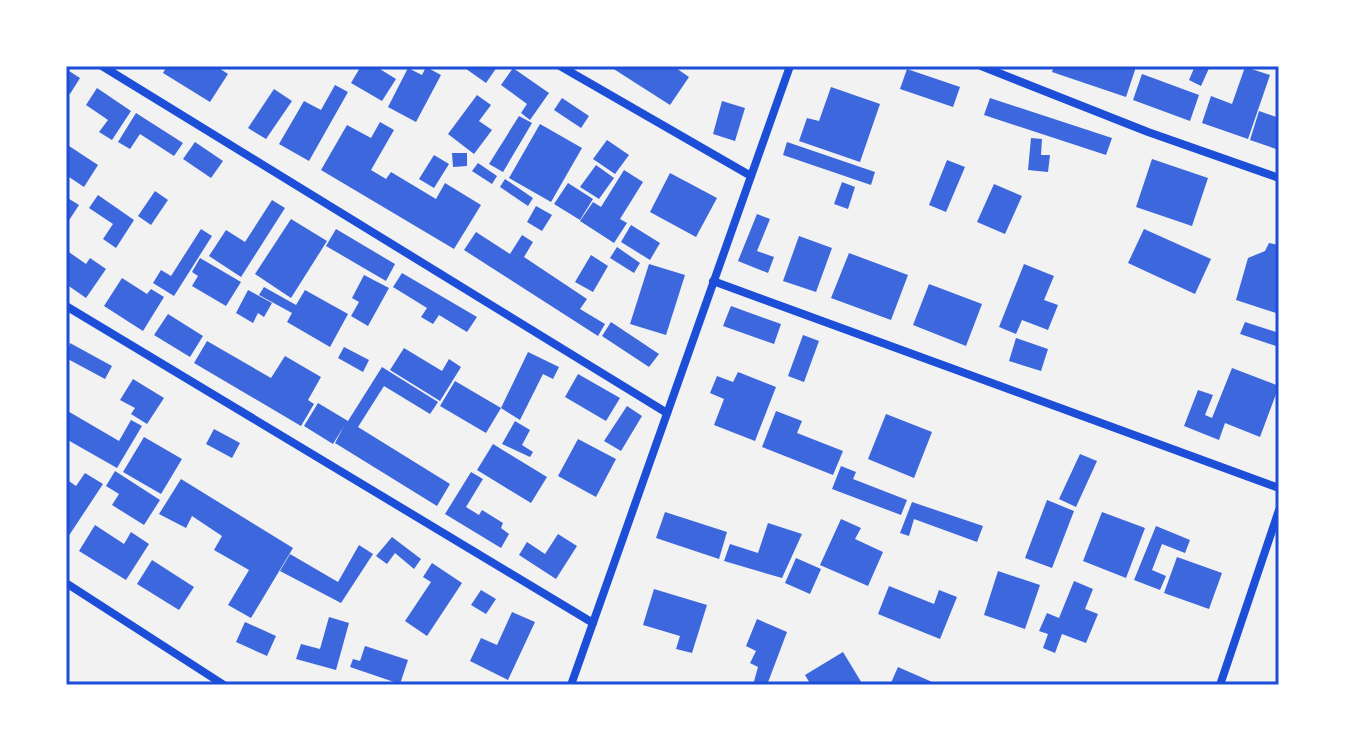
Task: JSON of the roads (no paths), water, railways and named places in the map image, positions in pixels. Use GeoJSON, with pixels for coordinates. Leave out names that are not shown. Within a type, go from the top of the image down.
{"type":"FeatureCollection","features":[{"type":"Feature","properties":{"kind":"street"},"geometry":{"type":"LineString","coordinates":[[102,66],[667,413]]}},
{"type":"Feature","properties":{"kind":"street"},"geometry":{"type":"LineString","coordinates":[[560,66],[751,176]]}},
{"type":"Feature","properties":{"kind":"street"},"geometry":{"type":"LineString","coordinates":[[571,685],[790,66]]}},
{"type":"Feature","properties":{"kind":"street"},"geometry":{"type":"LineString","coordinates":[[981,66],[1148,132],[1279,178]]}},
{"type":"Feature","properties":{"kind":"street"},"geometry":{"type":"LineString","coordinates":[[713,281],[1279,488]]}},
{"type":"Feature","properties":{"kind":"street"},"geometry":{"type":"LineString","coordinates":[[66,306],[593,623]]}},
{"type":"Feature","properties":{"kind":"street"},"geometry":{"type":"LineString","coordinates":[[1220,685],[1279,510]]}},
{"type":"Feature","properties":{"kind":"street"},"geometry":{"type":"LineString","coordinates":[[66,583],[224,685]]}}]}
